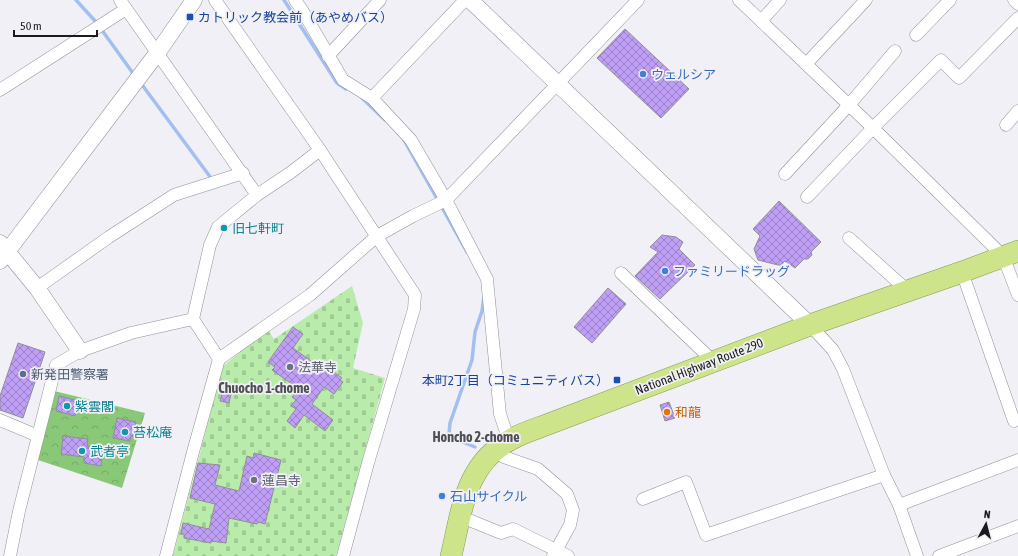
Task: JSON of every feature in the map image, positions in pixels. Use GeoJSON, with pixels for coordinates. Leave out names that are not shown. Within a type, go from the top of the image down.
{"type":"FeatureCollection","features":[{"type":"Feature","properties":{"kind":"highway","name":"National Highway Route 290"},"geometry":{"type":"LineString","coordinates":[[451,556],[464,497],[470,482],[488,456],[503,444],[713,361],[1010,254]]}},
{"type":"Feature","properties":{"kind":"street"},"geometry":{"type":"LineString","coordinates":[[80,351],[37,288],[2,252],[158,52],[194,0]]}},
{"type":"Feature","properties":{"kind":"street"},"geometry":{"type":"LineString","coordinates":[[215,0],[320,150],[415,295],[414,309],[368,463],[343,556]]}},
{"type":"Feature","properties":{"kind":"street"},"geometry":{"type":"LineString","coordinates":[[294,0],[302,10],[343,80],[372,98],[411,140],[446,200],[487,279],[500,414],[506,432],[503,444],[504,457],[538,469],[567,494],[573,510],[570,525],[555,553]]}},
{"type":"Feature","properties":{"kind":"street"},"geometry":{"type":"LineString","coordinates":[[328,56],[380,0]]}},
{"type":"Feature","properties":{"kind":"street"},"geometry":{"type":"LineString","coordinates":[[372,98],[465,0]]}},
{"type":"Feature","properties":{"kind":"street"},"geometry":{"type":"LineString","coordinates":[[470,0],[810,325],[833,350],[843,369],[917,556]]}},
{"type":"Feature","properties":{"kind":"street"},"geometry":{"type":"LineString","coordinates":[[166,556],[219,359],[310,295],[377,236],[446,200],[638,0]]}},
{"type":"Feature","properties":{"kind":"street"},"geometry":{"type":"LineString","coordinates":[[739,0],[873,128],[1010,254],[1018,295]]}},
{"type":"Feature","properties":{"kind":"street"},"geometry":{"type":"LineString","coordinates":[[761,21],[780,0]]}},
{"type":"Feature","properties":{"kind":"street"},"geometry":{"type":"LineString","coordinates":[[806,64],[866,0]]}},
{"type":"Feature","properties":{"kind":"street"},"geometry":{"type":"LineString","coordinates":[[916,35],[950,0]]}},
{"type":"Feature","properties":{"kind":"street"},"geometry":{"type":"LineString","coordinates":[[1014,0],[1018,4]]}},
{"type":"Feature","properties":{"kind":"street"},"geometry":{"type":"LineString","coordinates":[[0,90],[123,4],[257,195]]}},
{"type":"Feature","properties":{"kind":"street"},"geometry":{"type":"LineString","coordinates":[[807,197],[941,60],[959,78],[1018,18]]}},
{"type":"Feature","properties":{"kind":"street"},"geometry":{"type":"LineString","coordinates":[[785,174],[849,105],[895,51]]}},
{"type":"Feature","properties":{"kind":"street"},"geometry":{"type":"LineString","coordinates":[[1006,125],[1018,111]]}},
{"type":"Feature","properties":{"kind":"street"},"geometry":{"type":"LineString","coordinates":[[219,359],[193,319],[210,245],[218,227],[257,195],[290,173],[320,150]]}},
{"type":"Feature","properties":{"kind":"street"},"geometry":{"type":"LineString","coordinates":[[37,288],[109,237],[174,195],[243,173]]}},
{"type":"Feature","properties":{"kind":"street"},"geometry":{"type":"LineString","coordinates":[[849,238],[908,291]]}},
{"type":"Feature","properties":{"kind":"street"},"geometry":{"type":"LineString","coordinates":[[962,272],[1014,421]]}},
{"type":"Feature","properties":{"kind":"street"},"geometry":{"type":"LineString","coordinates":[[621,273],[713,361]]}},
{"type":"Feature","properties":{"kind":"street"},"geometry":{"type":"LineString","coordinates":[[10,556],[19,511],[56,365],[80,351],[131,332],[193,319]]}},
{"type":"Feature","properties":{"kind":"street"},"geometry":{"type":"LineString","coordinates":[[0,420],[38,436]]}},
{"type":"Feature","properties":{"kind":"street"},"geometry":{"type":"LineString","coordinates":[[898,505],[1018,460]]}},
{"type":"Feature","properties":{"kind":"street"},"geometry":{"type":"LineString","coordinates":[[643,499],[686,482],[706,535],[884,475]]}},
{"type":"Feature","properties":{"kind":"street"},"geometry":{"type":"LineString","coordinates":[[460,519],[469,520],[501,533],[512,529],[555,553],[568,556]]}},
{"type":"Feature","properties":{"kind":"street"},"geometry":{"type":"LineString","coordinates":[[939,556],[1018,526]]}},
{"type":"Feature","properties":{"kind":"green space"},"geometry":{"type":"Polygon","coordinates":[[[352,286],[363,323],[353,368],[385,378],[336,556],[173,556],[223,366],[268,330],[274,339],[352,286]]]}},
{"type":"Feature","properties":{"kind":"green space"},"geometry":{"type":"Polygon","coordinates":[[[54,391],[145,413],[122,488],[38,460],[54,391]]]}},
{"type":"Feature","properties":{"kind":"building","name":"ウェルシア"},"geometry":{"type":"Polygon","coordinates":[[[625,29],[689,89],[661,118],[597,58],[625,29]]]}},
{"type":"Feature","properties":{"kind":"building"},"geometry":{"type":"Polygon","coordinates":[[[779,201],[821,242],[811,252],[812,255],[808,259],[804,259],[795,268],[785,261],[781,265],[778,265],[758,260],[754,249],[760,236],[753,229],[779,201]]]}},
{"type":"Feature","properties":{"kind":"building","name":"ファミリードラッグ"},"geometry":{"type":"Polygon","coordinates":[[[662,235],[676,237],[683,242],[679,249],[695,265],[660,299],[635,276],[658,252],[650,247],[662,235]]]}},
{"type":"Feature","properties":{"kind":"building"},"geometry":{"type":"Polygon","coordinates":[[[608,288],[626,304],[592,343],[574,327],[608,288]]]}},
{"type":"Feature","properties":{"kind":"building"},"geometry":{"type":"Polygon","coordinates":[[[293,327],[303,334],[293,348],[321,368],[323,364],[342,378],[340,380],[343,382],[334,394],[324,387],[312,404],[333,420],[325,431],[304,415],[295,428],[287,421],[296,409],[291,406],[296,400],[292,397],[299,389],[272,370],[275,367],[268,362],[293,327]]]}},
{"type":"Feature","properties":{"kind":"building","name":"新発田警察署"},"geometry":{"type":"Polygon","coordinates":[[[18,343],[45,352],[23,418],[0,410],[0,396],[18,343]]]}},
{"type":"Feature","properties":{"kind":"building"},"geometry":{"type":"Polygon","coordinates":[[[223,392],[231,394],[229,403],[220,401],[223,392]]]}},
{"type":"Feature","properties":{"kind":"building","name":"紫雲閣"},"geometry":{"type":"Polygon","coordinates":[[[59,396],[79,401],[75,416],[56,411],[59,396]]]}},
{"type":"Feature","properties":{"kind":"building","name":"和龍"},"geometry":{"type":"Polygon","coordinates":[[[669,402],[675,418],[665,421],[660,405],[669,402]]]}},
{"type":"Feature","properties":{"kind":"building","name":"苔松庵"},"geometry":{"type":"Polygon","coordinates":[[[117,418],[136,422],[136,437],[131,436],[130,441],[113,438],[117,418]]]}},
{"type":"Feature","properties":{"kind":"building","name":"武者亭"},"geometry":{"type":"Polygon","coordinates":[[[63,436],[88,439],[87,446],[103,448],[101,466],[84,463],[84,457],[61,454],[63,436]]]}},
{"type":"Feature","properties":{"kind":"building"},"geometry":{"type":"Polygon","coordinates":[[[254,453],[281,460],[265,524],[258,522],[257,524],[229,518],[226,543],[211,541],[211,543],[184,538],[184,534],[181,534],[183,523],[209,529],[215,504],[190,498],[198,463],[220,465],[215,485],[239,491],[247,456],[253,458],[254,453]]]}},
{"type":"Feature","properties":{"kind":"waterway"},"geometry":{"type":"LineString","coordinates":[[76,0],[96,22],[135,76]]}},
{"type":"Feature","properties":{"kind":"waterway"},"geometry":{"type":"LineString","coordinates":[[284,0],[337,83],[346,89]]}},
{"type":"Feature","properties":{"kind":"waterway"},"geometry":{"type":"LineString","coordinates":[[140,82],[211,178]]}},
{"type":"Feature","properties":{"kind":"waterway"},"geometry":{"type":"LineString","coordinates":[[362,98],[385,120]]}},
{"type":"Feature","properties":{"kind":"waterway"},"geometry":{"type":"LineString","coordinates":[[404,140],[467,252]]}},
{"type":"Feature","properties":{"kind":"waterway"},"geometry":{"type":"LineString","coordinates":[[475,447],[460,441],[449,434],[450,423],[472,360],[475,332],[482,311],[484,297]]}},
{"type":"Feature","properties":{"kind":"place","name":"カトリック教会前（あやめバス）"},"geometry":{"type":"Point","coordinates":[190,17]}},
{"type":"Feature","properties":{"kind":"place","name":"ウェルシア"},"geometry":{"type":"Point","coordinates":[643,74]}},
{"type":"Feature","properties":{"kind":"place","name":"旧七軒町"},"geometry":{"type":"Point","coordinates":[224,228]}},
{"type":"Feature","properties":{"kind":"place","name":"ファミリードラッグ"},"geometry":{"type":"Point","coordinates":[665,271]}},
{"type":"Feature","properties":{"kind":"place","name":"法華寺"},"geometry":{"type":"Point","coordinates":[290,367]}},
{"type":"Feature","properties":{"kind":"place","name":"新発田警察署"},"geometry":{"type":"Point","coordinates":[23,374]}},
{"type":"Feature","properties":{"kind":"place","name":"本町2丁目（コミュニティバス）"},"geometry":{"type":"Point","coordinates":[617,380]}},
{"type":"Feature","properties":{"kind":"place","name":"紫雲閣"},"geometry":{"type":"Point","coordinates":[67,406]}},
{"type":"Feature","properties":{"kind":"place","name":"和龍"},"geometry":{"type":"Point","coordinates":[667,412]}},
{"type":"Feature","properties":{"kind":"place","name":"苔松庵"},"geometry":{"type":"Point","coordinates":[125,432]}},
{"type":"Feature","properties":{"kind":"place","name":"武者亭"},"geometry":{"type":"Point","coordinates":[82,451]}},
{"type":"Feature","properties":{"kind":"place","name":"蓮昌寺"},"geometry":{"type":"Point","coordinates":[254,480]}},
{"type":"Feature","properties":{"kind":"place","name":"石山サイクル"},"geometry":{"type":"Point","coordinates":[442,496]}},
{"type":"Feature","properties":{"kind":"district","name":"Chuocho 1-chome"},"geometry":{"type":"Point","coordinates":[264,388]}},
{"type":"Feature","properties":{"kind":"district","name":"Honcho 2-chome"},"geometry":{"type":"Point","coordinates":[476,437]}}]}
